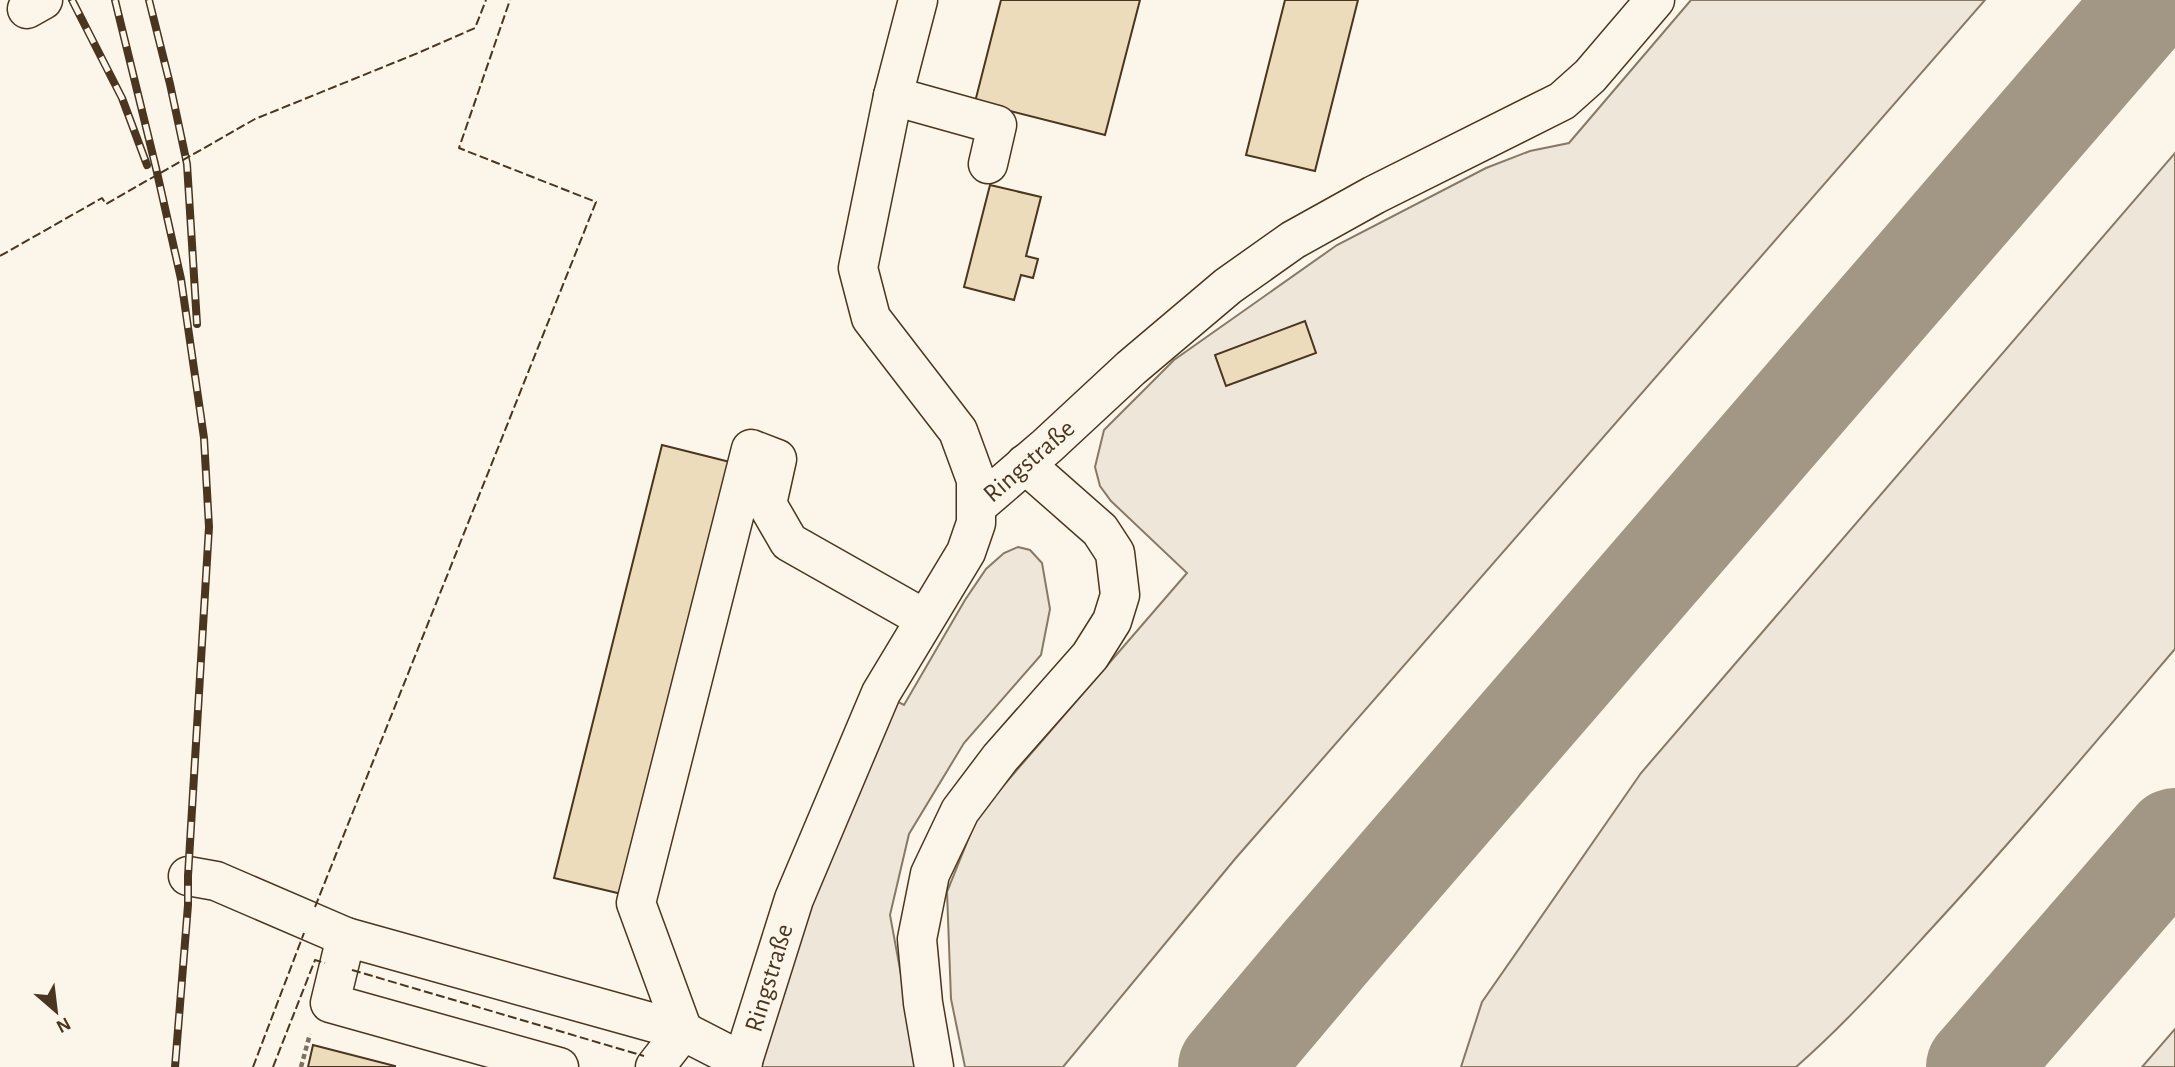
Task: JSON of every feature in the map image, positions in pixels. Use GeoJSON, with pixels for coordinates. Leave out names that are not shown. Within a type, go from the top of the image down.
{"type":"FeatureCollection","features":[{"type":"Feature","properties":{"kind":"lane"},"geometry":{"type":"LineString","coordinates":[[918,0],[893,96],[858,268],[871,318],[958,431],[976,480],[977,506]]}},
{"type":"Feature","properties":{"kind":"lane","name":"Ringstraße"},"geometry":{"type":"LineString","coordinates":[[742,1065],[794,899],[881,693],[966,552],[976,523],[977,506],[1178,327],[1228,286],[1293,240],[1429,166],[1562,101],[1590,76],[1656,0]]}},
{"type":"Feature","properties":{"kind":"lane"},"geometry":{"type":"LineString","coordinates":[[893,96],[997,125],[988,164]]}},
{"type":"Feature","properties":{"kind":"lane"},"geometry":{"type":"LineString","coordinates":[[683,1031],[636,902],[751,449],[778,459],[768,504],[789,542],[925,619]]}},
{"type":"Feature","properties":{"kind":"lane"},"geometry":{"type":"LineString","coordinates":[[934,1067],[923,1003],[917,939],[929,874],[960,811],[1000,758],[1090,656],[1112,621],[1120,595],[1115,553],[1100,530],[1026,464]]}},
{"type":"Feature","properties":{"kind":"lane"},"geometry":{"type":"LineString","coordinates":[[188,876],[216,881],[346,937],[683,1031],[742,1065]]}},
{"type":"Feature","properties":{"kind":"lane"},"geometry":{"type":"LineString","coordinates":[[346,937],[330,1003],[559,1067]]}},
{"type":"Feature","properties":{"kind":"lane"},"geometry":{"type":"LineString","coordinates":[[655,1067],[683,1031]]}},
{"type":"Feature","properties":{"kind":"shaded area"},"geometry":{"type":"Polygon","coordinates":[[[1691,0],[1985,0],[1235,859],[1063,1067],[965,1067],[951,999],[947,892],[978,815],[1187,573],[1111,501],[1100,486],[1095,467],[1104,430],[1174,360],[1337,245],[1486,168],[1530,151],[1569,143],[1691,0]]]}},
{"type":"Feature","properties":{"kind":"shaded area"},"geometry":{"type":"Polygon","coordinates":[[[2175,153],[2175,649],[1961,896],[1865,1000],[1796,1067],[1461,1067],[1482,1002],[1641,773],[2175,153]]]}},
{"type":"Feature","properties":{"kind":"shaded area"},"geometry":{"type":"Polygon","coordinates":[[[1018,547],[1030,550],[1042,563],[1050,609],[1041,655],[964,743],[909,834],[890,915],[918,1067],[741,1067],[881,693],[904,705],[986,569],[1004,553],[1018,547]]]}},
{"type":"Feature","properties":{"kind":"shaded area"},"geometry":{"type":"Polygon","coordinates":[[[2175,1029],[2175,1067],[2142,1067],[2175,1029]]]}},
{"type":"Feature","properties":{"kind":"building"},"geometry":{"type":"Polygon","coordinates":[[[1001,0],[1140,0],[1105,135],[975,102],[1001,0]]]}},
{"type":"Feature","properties":{"kind":"building"},"geometry":{"type":"Polygon","coordinates":[[[1285,0],[1358,0],[1315,171],[1246,155],[1285,0]]]}},
{"type":"Feature","properties":{"kind":"building"},"geometry":{"type":"Polygon","coordinates":[[[990,185],[1041,197],[1026,256],[1038,259],[1033,278],[1021,275],[1014,300],[964,287],[990,185]]]}},
{"type":"Feature","properties":{"kind":"building"},"geometry":{"type":"Polygon","coordinates":[[[1305,321],[1316,353],[1226,386],[1215,355],[1305,321]]]}},
{"type":"Feature","properties":{"kind":"building"},"geometry":{"type":"Polygon","coordinates":[[[662,445],[734,463],[626,895],[554,878],[662,445]]]}},
{"type":"Feature","properties":{"kind":"building"},"geometry":{"type":"Polygon","coordinates":[[[313,1045],[395,1066],[395,1067],[308,1067],[313,1045]]]}},
{"type":"Feature","properties":{"kind":"taxiway"},"geometry":{"type":"LineString","coordinates":[[1229,1067],[2149,0]]}},
{"type":"Feature","properties":{"kind":"taxiway"},"geometry":{"type":"LineString","coordinates":[[1977,1067],[2175,839]]}},
{"type":"Feature","properties":{"kind":"railway"},"geometry":{"type":"LineString","coordinates":[[72,0],[122,98],[147,165]]}},
{"type":"Feature","properties":{"kind":"railway"},"geometry":{"type":"LineString","coordinates":[[115,0],[181,279],[204,438],[209,527],[188,905],[175,1067]]}},
{"type":"Feature","properties":{"kind":"railway"},"geometry":{"type":"LineString","coordinates":[[149,0],[187,164],[197,324]]}},
{"type":"Feature","properties":{"kind":"fence"},"geometry":{"type":"LineString","coordinates":[[0,256],[102,198],[106,204],[255,119],[475,28],[486,0]]}},
{"type":"Feature","properties":{"kind":"fence"},"geometry":{"type":"LineString","coordinates":[[315,907],[596,202],[459,148],[510,0]]}},
{"type":"Feature","properties":{"kind":"fence"},"geometry":{"type":"LineString","coordinates":[[253,1067],[304,933]]}},
{"type":"Feature","properties":{"kind":"fence"},"geometry":{"type":"LineString","coordinates":[[273,1067],[315,960],[325,963]]}},
{"type":"Feature","properties":{"kind":"fence"},"geometry":{"type":"LineString","coordinates":[[352,970],[644,1056]]}}]}
